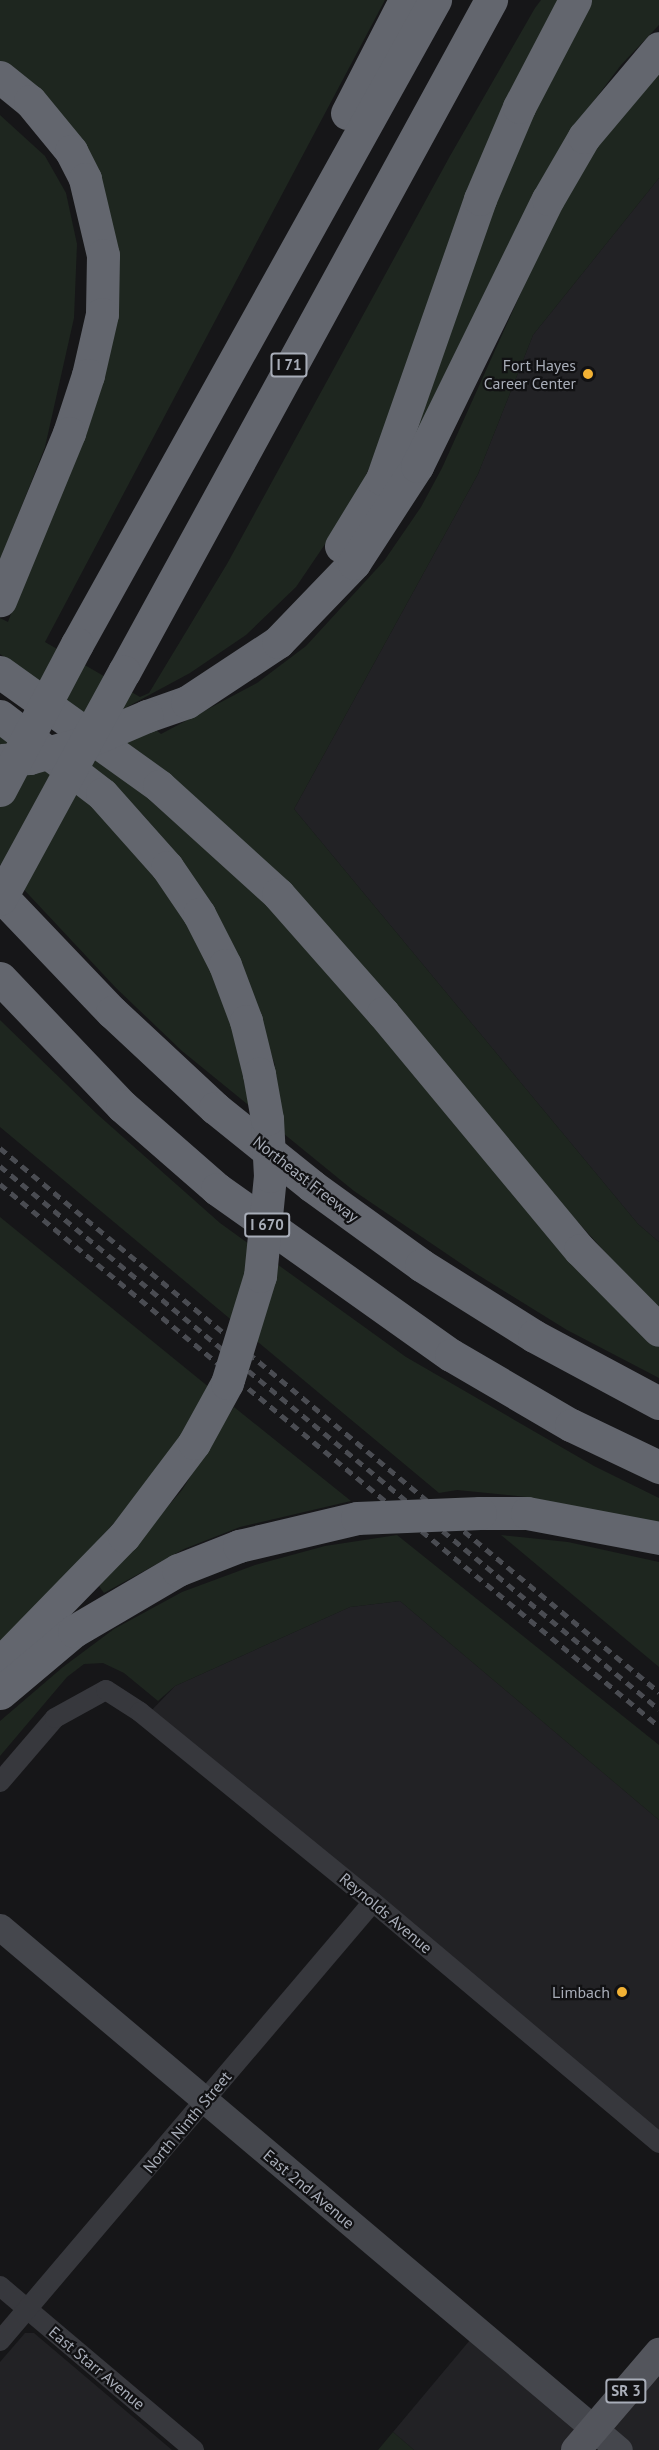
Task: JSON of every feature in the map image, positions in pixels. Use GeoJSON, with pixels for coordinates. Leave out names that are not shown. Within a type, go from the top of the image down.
{"type":"FeatureCollection","features":[{"type":"Feature","properties":{"kind":"highway"},"geometry":{"type":"LineString","coordinates":[[309,222],[339,129],[405,0]]}},
{"type":"Feature","properties":{"kind":"highway"},"geometry":{"type":"LineString","coordinates":[[0,790],[77,644],[309,222],[435,0]]}},
{"type":"Feature","properties":{"kind":"highway","name":"I 71"},"geometry":{"type":"LineString","coordinates":[[0,897],[269,402],[460,62],[491,0]]}},
{"type":"Feature","properties":{"kind":"highway"},"geometry":{"type":"LineString","coordinates":[[460,62],[508,0]]}},
{"type":"Feature","properties":{"kind":"highway"},"geometry":{"type":"LineString","coordinates":[[147,716],[242,653],[278,621],[350,533],[382,479],[480,199],[515,117],[575,0]]}},
{"type":"Feature","properties":{"kind":"highway"},"geometry":{"type":"LineString","coordinates":[[0,760],[29,759],[86,742],[187,702],[278,642],[354,563],[417,466],[548,199],[572,158],[627,82],[659,48]]}},
{"type":"Feature","properties":{"kind":"highway"},"geometry":{"type":"LineString","coordinates":[[0,77],[30,101],[71,151],[85,179],[103,255],[102,314],[88,375],[69,433],[0,600]]}},
{"type":"Feature","properties":{"kind":"highway"},"geometry":{"type":"LineString","coordinates":[[0,672],[159,786],[278,894],[361,987],[580,1250],[659,1330]]}},
{"type":"Feature","properties":{"kind":"highway"},"geometry":{"type":"LineString","coordinates":[[0,716],[102,794],[167,867],[199,914],[225,965],[246,1021],[267,1119],[270,1176],[260,1276],[227,1383],[194,1443],[124,1536],[0,1663]]}},
{"type":"Feature","properties":{"kind":"highway","name":"Northeast Freeway"},"geometry":{"type":"LineString","coordinates":[[0,897],[112,1012],[215,1108],[312,1186],[421,1265],[534,1336],[659,1403]]}},
{"type":"Feature","properties":{"kind":"highway","name":"I 670"},"geometry":{"type":"LineString","coordinates":[[0,978],[122,1106],[218,1189],[452,1355],[571,1425],[659,1467]]}},
{"type":"Feature","properties":{"kind":"highway"},"geometry":{"type":"LineString","coordinates":[[0,1693],[74,1631],[178,1570],[239,1546],[357,1518],[527,1513],[659,1538]]}},
{"type":"Feature","properties":{"kind":"main road","name":"SR 3"},"geometry":{"type":"LineString","coordinates":[[585,2439],[659,2353]]}},
{"type":"Feature","properties":{"kind":"street","name":"Reynolds Avenue"},"geometry":{"type":"LineString","coordinates":[[0,1782],[55,1718],[106,1690],[140,1712],[373,1902],[659,2143]]}},
{"type":"Feature","properties":{"kind":"street","name":"North Ninth Street"},"geometry":{"type":"LineString","coordinates":[[0,2341],[373,1902]]}},
{"type":"Feature","properties":{"kind":"street","name":"East 2nd Avenue"},"geometry":{"type":"LineString","coordinates":[[0,1927],[204,2101],[585,2439],[619,2450]]}},
{"type":"Feature","properties":{"kind":"street","name":"East Starr Avenue"},"geometry":{"type":"LineString","coordinates":[[0,2286],[194,2450]]}},
{"type":"Feature","properties":{"kind":"shaded area"},"geometry":{"type":"Polygon","coordinates":[[[0,0],[385,0],[45,642],[140,697],[149,693],[227,564],[450,156],[535,8],[541,0],[562,0],[357,497],[296,587],[246,635],[190,673],[127,707],[161,734],[257,683],[306,646],[384,561],[421,507],[442,468],[551,226],[586,162],[659,68],[659,178],[533,335],[478,474],[294,809],[638,1224],[659,1242],[659,1312],[191,793],[145,756],[0,654],[0,618],[8,622],[40,533],[112,223],[0,63],[0,0]]]}},
{"type":"Feature","properties":{"kind":"shaded area"},"geometry":{"type":"Polygon","coordinates":[[[588,0],[659,0],[659,25],[621,65],[574,127],[407,461],[400,458],[522,132],[588,0]]]}},
{"type":"Feature","properties":{"kind":"shaded area"},"geometry":{"type":"Polygon","coordinates":[[[0,115],[45,156],[66,193],[77,244],[74,318],[45,447],[0,561],[0,115]]]}},
{"type":"Feature","properties":{"kind":"shaded area"},"geometry":{"type":"Polygon","coordinates":[[[659,178],[659,1242],[638,1224],[294,809],[478,474],[533,335],[659,178]]]}},
{"type":"Feature","properties":{"kind":"shaded area"},"geometry":{"type":"Polygon","coordinates":[[[0,731],[79,788],[167,885],[186,914],[222,991],[248,1087],[266,1080],[275,1065],[241,967],[219,920],[170,846],[142,814],[110,782],[53,737],[111,764],[173,809],[262,891],[312,945],[605,1294],[659,1344],[659,1378],[567,1330],[475,1273],[354,1191],[182,1051],[116,988],[0,864],[0,731]]]}},
{"type":"Feature","properties":{"kind":"shaded area"},"geometry":{"type":"Polygon","coordinates":[[[0,1020],[97,1114],[220,1223],[406,1357],[594,1466],[659,1498],[659,1524],[527,1497],[457,1490],[439,1493],[0,1127],[0,1020]]]}},
{"type":"Feature","properties":{"kind":"shaded area"},"geometry":{"type":"Polygon","coordinates":[[[0,1217],[210,1388],[159,1474],[0,1648],[0,1217]]]}},
{"type":"Feature","properties":{"kind":"shaded area"},"geometry":{"type":"Polygon","coordinates":[[[234,1407],[351,1501],[240,1527],[184,1549],[104,1593],[99,1586],[182,1490],[234,1407]]]}},
{"type":"Feature","properties":{"kind":"shaded area"},"geometry":{"type":"Polygon","coordinates":[[[397,1535],[659,1745],[659,1820],[400,1601],[350,1607],[175,1686],[158,1701],[124,1673],[103,1663],[84,1664],[67,1677],[0,1756],[0,1721],[63,1667],[114,1629],[182,1592],[255,1565],[325,1546],[397,1535]]]}},
{"type":"Feature","properties":{"kind":"shaded area"},"geometry":{"type":"Polygon","coordinates":[[[501,1535],[568,1542],[659,1562],[659,1667],[501,1535]]]}},
{"type":"Feature","properties":{"kind":"shaded area"},"geometry":{"type":"Polygon","coordinates":[[[400,1601],[659,1820],[659,2138],[149,1713],[175,1686],[350,1607],[400,1601]]]}},
{"type":"Feature","properties":{"kind":"shaded area"},"geometry":{"type":"Polygon","coordinates":[[[25,2333],[34,2333],[172,2450],[0,2450],[0,2362],[25,2333]]]}},
{"type":"Feature","properties":{"kind":"shaded area"},"geometry":{"type":"Polygon","coordinates":[[[475,2334],[591,2432],[575,2450],[414,2450],[393,2432],[475,2334]]]}},
{"type":"Feature","properties":{"kind":"shaded area"},"geometry":{"type":"Polygon","coordinates":[[[659,2373],[659,2450],[629,2450],[602,2428],[659,2373]]]}},
{"type":"Feature","properties":{"kind":"shaded area"},"geometry":{"type":"Polygon","coordinates":[[[393,2432],[414,2450],[378,2450],[393,2432]]]}},
{"type":"Feature","properties":{"kind":"railway"},"geometry":{"type":"LineString","coordinates":[[0,1148],[659,1692]]}},
{"type":"Feature","properties":{"kind":"railway"},"geometry":{"type":"LineString","coordinates":[[0,1166],[659,1709]]}},
{"type":"Feature","properties":{"kind":"railway"},"geometry":{"type":"LineString","coordinates":[[0,1184],[659,1726]]}},
{"type":"Feature","properties":{"kind":"place","name":"Fort Hayes Career Center"},"geometry":{"type":"Point","coordinates":[588,374]}},
{"type":"Feature","properties":{"kind":"place","name":"Limbach"},"geometry":{"type":"Point","coordinates":[622,1992]}}]}
